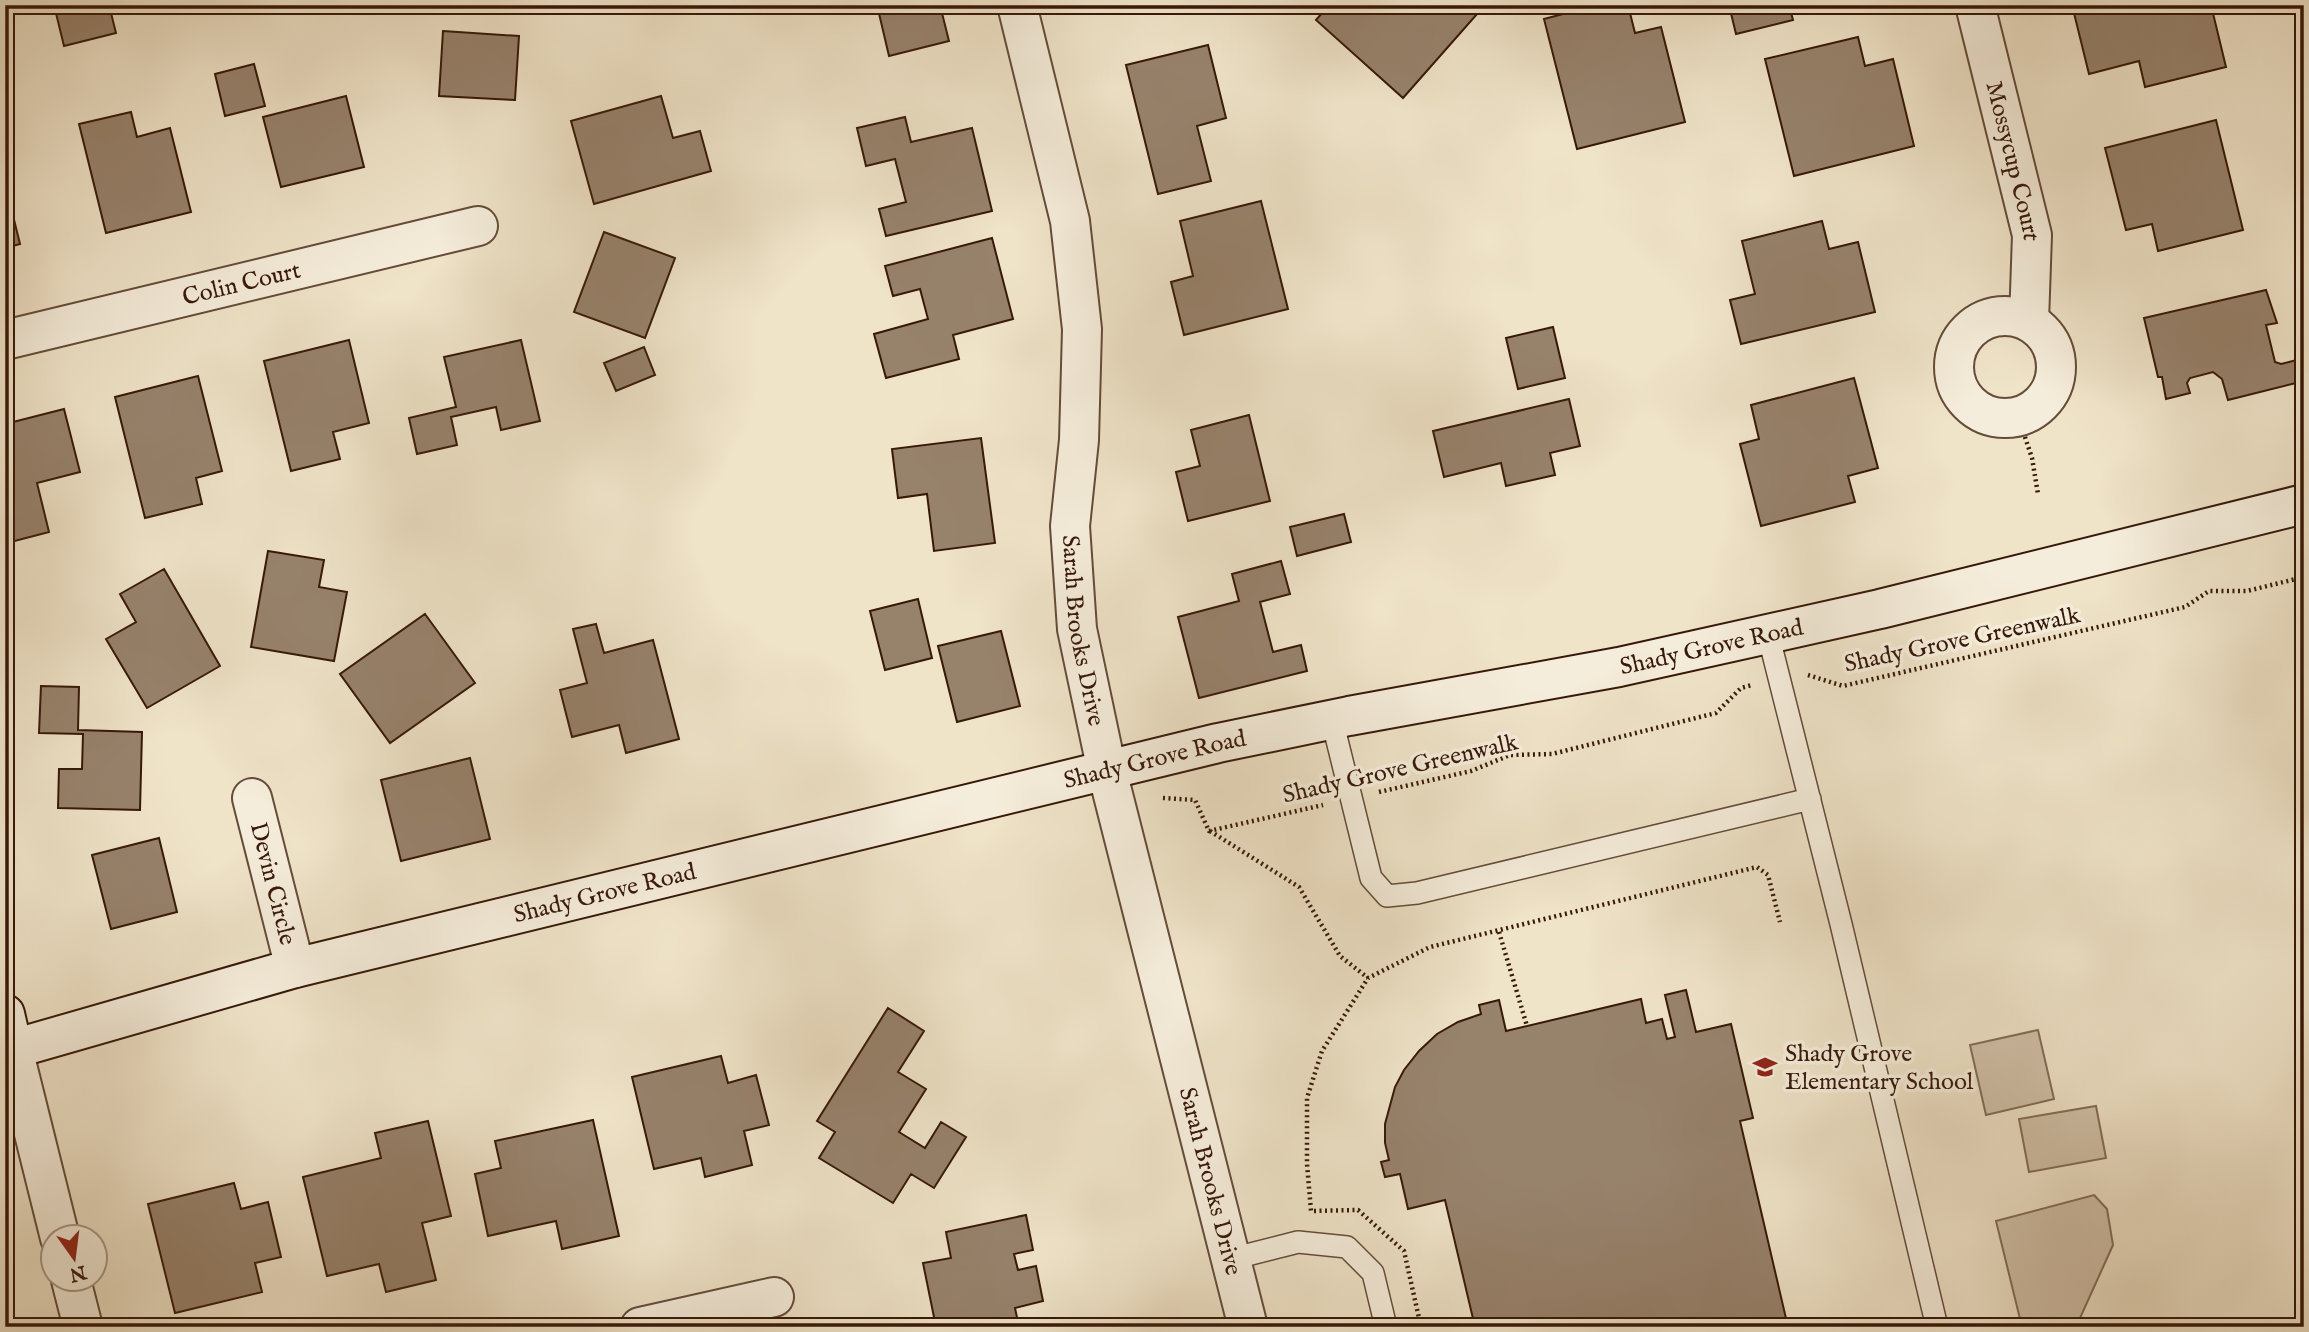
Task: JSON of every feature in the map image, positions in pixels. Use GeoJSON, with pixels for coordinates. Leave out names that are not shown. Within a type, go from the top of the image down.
{"type":"FeatureCollection","features":[{"type":"Feature","properties":{"kind":"street","name":"Sarah Brooks Drive"},"geometry":{"type":"LineString","coordinates":[[1017,5],[1070,221],[1082,329],[1079,440],[1070,526],[1077,629],[1107,771],[1248,1327]]}},
{"type":"Feature","properties":{"kind":"street","name":"Mossycup Court"},"geometry":{"type":"LineString","coordinates":[[1975,5],[2032,234],[2029,321]]}},
{"type":"Feature","properties":{"kind":"street","name":"Colin Court"},"geometry":{"type":"LineString","coordinates":[[5,340],[478,226]]}},
{"type":"Feature","properties":{"kind":"street"},"geometry":{"type":"LineString","coordinates":[[1995,316],[2013,316],[2029,321],[2042,331],[2052,345],[2056,361],[2055,379],[2049,394],[2037,407],[2018,416],[1989,416],[1974,408],[1962,396],[1955,381],[1953,364],[1957,347],[1966,332],[1979,322],[1995,316]]}},
{"type":"Feature","properties":{"kind":"street","name":"Shady Grove Road"},"geometry":{"type":"LineString","coordinates":[[9,1031],[295,968],[1218,743],[1619,667],[1880,609],[2304,504]]}},
{"type":"Feature","properties":{"kind":"street","name":"Devin Circle"},"geometry":{"type":"LineString","coordinates":[[251,798],[295,968]]}},
{"type":"Feature","properties":{"kind":"street"},"geometry":{"type":"LineString","coordinates":[[9,1031],[57,1224]]}},
{"type":"Feature","properties":{"kind":"street"},"geometry":{"type":"LineString","coordinates":[[75,1294],[83,1327]]}},
{"type":"Feature","properties":{"kind":"street"},"geometry":{"type":"LineString","coordinates":[[640,1327],[774,1297]]}},
{"type":"Feature","properties":{"kind":"lane"},"geometry":{"type":"LineString","coordinates":[[1768,634],[1937,1327]]}},
{"type":"Feature","properties":{"kind":"lane"},"geometry":{"type":"LineString","coordinates":[[1332,720],[1371,878],[1387,896],[1430,890],[1810,799]]}},
{"type":"Feature","properties":{"kind":"lane"},"geometry":{"type":"LineString","coordinates":[[1231,1259],[1298,1242],[1347,1247],[1373,1273],[1386,1327]]}},
{"type":"Feature","properties":{"kind":"path"},"geometry":{"type":"LineString","coordinates":[[2018,416],[2032,458],[2038,494]]}},
{"type":"Feature","properties":{"kind":"path","name":"Shady Grove Greenwalk"},"geometry":{"type":"LineString","coordinates":[[1209,831],[1471,771],[1510,755],[1552,754],[1716,713],[1741,688],[1779,678],[1801,673],[1843,686],[2185,607],[2209,591],[2247,591],[2304,577]]}},
{"type":"Feature","properties":{"kind":"path"},"geometry":{"type":"LineString","coordinates":[[1163,798],[1195,800],[1209,831],[1299,887],[1340,956],[1368,978]]}},
{"type":"Feature","properties":{"kind":"path"},"geometry":{"type":"LineString","coordinates":[[1421,1327],[1404,1251],[1358,1210],[1311,1211],[1307,1164],[1307,1098],[1322,1051],[1368,978],[1430,947],[1757,867],[1768,875],[1780,922]]}},
{"type":"Feature","properties":{"kind":"path"},"geometry":{"type":"LineString","coordinates":[[1499,932],[1527,1026]]}},
{"type":"Feature","properties":{"kind":"shaded area"},"geometry":{"type":"Polygon","coordinates":[[[2038,1030],[2054,1099],[1986,1115],[1970,1045],[2038,1030]]]}},
{"type":"Feature","properties":{"kind":"shaded area"},"geometry":{"type":"Polygon","coordinates":[[[2096,1106],[2106,1158],[2029,1172],[2019,1119],[2096,1106]]]}},
{"type":"Feature","properties":{"kind":"shaded area"},"geometry":{"type":"Polygon","coordinates":[[[2094,1195],[2107,1209],[2113,1245],[2076,1327],[2022,1327],[1996,1221],[2094,1195]]]}},
{"type":"Feature","properties":{"kind":"building"},"geometry":{"type":"Polygon","coordinates":[[[54,5],[109,5],[116,33],[64,46],[54,5]]]}},
{"type":"Feature","properties":{"kind":"building"},"geometry":{"type":"Polygon","coordinates":[[[181,5],[201,5],[182,10],[181,5]]]}},
{"type":"Feature","properties":{"kind":"building"},"geometry":{"type":"Polygon","coordinates":[[[877,5],[940,5],[949,41],[889,56],[877,5]]]}},
{"type":"Feature","properties":{"kind":"building"},"geometry":{"type":"Polygon","coordinates":[[[1111,5],[1141,5],[1112,12],[1111,5]]]}},
{"type":"Feature","properties":{"kind":"building"},"geometry":{"type":"Polygon","coordinates":[[[1329,5],[1485,5],[1403,98],[1316,20],[1329,5]]]}},
{"type":"Feature","properties":{"kind":"building"},"geometry":{"type":"Polygon","coordinates":[[[1597,5],[1628,5],[1635,33],[1661,27],[1685,122],[1577,149],[1544,19],[1597,5]]]}},
{"type":"Feature","properties":{"kind":"building"},"geometry":{"type":"Polygon","coordinates":[[[1729,5],[1789,5],[1793,20],[1736,34],[1729,5]]]}},
{"type":"Feature","properties":{"kind":"building"},"geometry":{"type":"Polygon","coordinates":[[[2072,5],[2211,5],[2226,67],[2145,87],[2139,61],[2089,74],[2072,5]]]}},
{"type":"Feature","properties":{"kind":"building"},"geometry":{"type":"Polygon","coordinates":[[[443,31],[519,36],[515,100],[439,96],[443,31]]]}},
{"type":"Feature","properties":{"kind":"building"},"geometry":{"type":"Polygon","coordinates":[[[1858,37],[1865,66],[1893,59],[1914,146],[1794,176],[1765,59],[1858,37]]]}},
{"type":"Feature","properties":{"kind":"building"},"geometry":{"type":"Polygon","coordinates":[[[1208,45],[1226,118],[1197,126],[1211,181],[1158,194],[1126,65],[1208,45]]]}},
{"type":"Feature","properties":{"kind":"building"},"geometry":{"type":"Polygon","coordinates":[[[254,64],[265,106],[225,116],[215,74],[254,64]]]}},
{"type":"Feature","properties":{"kind":"building"},"geometry":{"type":"Polygon","coordinates":[[[346,96],[364,167],[281,187],[263,117],[346,96]]]}},
{"type":"Feature","properties":{"kind":"building"},"geometry":{"type":"Polygon","coordinates":[[[661,96],[673,138],[700,131],[711,171],[594,204],[571,121],[661,96]]]}},
{"type":"Feature","properties":{"kind":"building"},"geometry":{"type":"Polygon","coordinates":[[[131,112],[137,137],[170,128],[191,212],[106,233],[79,124],[131,112]]]}},
{"type":"Feature","properties":{"kind":"building"},"geometry":{"type":"Polygon","coordinates":[[[905,117],[911,142],[972,128],[992,211],[886,236],[879,209],[906,202],[895,159],[866,166],[857,128],[905,117]]]}},
{"type":"Feature","properties":{"kind":"building"},"geometry":{"type":"Polygon","coordinates":[[[2216,120],[2243,230],[2158,251],[2152,224],[2126,230],[2105,148],[2216,120]]]}},
{"type":"Feature","properties":{"kind":"building"},"geometry":{"type":"Polygon","coordinates":[[[5,183],[20,244],[5,248],[5,183]]]}},
{"type":"Feature","properties":{"kind":"building"},"geometry":{"type":"Polygon","coordinates":[[[1261,201],[1288,309],[1184,335],[1171,282],[1193,276],[1180,221],[1261,201]]]}},
{"type":"Feature","properties":{"kind":"building"},"geometry":{"type":"Polygon","coordinates":[[[1822,221],[1829,249],[1858,242],[1875,312],[1741,344],[1730,300],[1755,294],[1742,241],[1822,221]]]}},
{"type":"Feature","properties":{"kind":"building"},"geometry":{"type":"Polygon","coordinates":[[[604,232],[675,258],[645,338],[574,312],[604,232]]]}},
{"type":"Feature","properties":{"kind":"building"},"geometry":{"type":"Polygon","coordinates":[[[992,238],[1013,319],[953,335],[959,359],[886,378],[874,334],[928,319],[920,289],[893,296],[885,266],[992,238]]]}},
{"type":"Feature","properties":{"kind":"building"},"geometry":{"type":"Polygon","coordinates":[[[2266,290],[2277,323],[2266,325],[2275,362],[2281,364],[2304,358],[2304,381],[2228,400],[2222,379],[2213,372],[2190,378],[2187,383],[2190,393],[2166,399],[2144,318],[2266,290]]]}},
{"type":"Feature","properties":{"kind":"building"},"geometry":{"type":"Polygon","coordinates":[[[1553,327],[1565,378],[1518,389],[1506,338],[1553,327]]]}},
{"type":"Feature","properties":{"kind":"building"},"geometry":{"type":"Polygon","coordinates":[[[349,340],[369,423],[333,432],[340,459],[291,471],[264,361],[349,340]]]}},
{"type":"Feature","properties":{"kind":"building"},"geometry":{"type":"Polygon","coordinates":[[[521,340],[540,421],[501,430],[496,407],[451,417],[457,445],[417,454],[409,418],[456,407],[444,357],[521,340]]]}},
{"type":"Feature","properties":{"kind":"building"},"geometry":{"type":"Polygon","coordinates":[[[644,347],[655,375],[616,391],[604,363],[644,347]]]}},
{"type":"Feature","properties":{"kind":"building"},"geometry":{"type":"Polygon","coordinates":[[[198,376],[222,471],[196,478],[202,504],[145,518],[115,397],[198,376]]]}},
{"type":"Feature","properties":{"kind":"building"},"geometry":{"type":"Polygon","coordinates":[[[1854,378],[1878,468],[1848,476],[1855,502],[1761,526],[1740,444],[1759,439],[1751,405],[1854,378]]]}},
{"type":"Feature","properties":{"kind":"building"},"geometry":{"type":"Polygon","coordinates":[[[1569,399],[1580,446],[1550,453],[1555,475],[1506,486],[1501,463],[1444,477],[1433,431],[1569,399]]]}},
{"type":"Feature","properties":{"kind":"building"},"geometry":{"type":"Polygon","coordinates":[[[64,409],[80,472],[37,483],[49,532],[7,543],[5,424],[64,409]]]}},
{"type":"Feature","properties":{"kind":"building"},"geometry":{"type":"Polygon","coordinates":[[[1249,415],[1270,501],[1188,521],[1176,472],[1200,466],[1191,430],[1249,415]]]}},
{"type":"Feature","properties":{"kind":"building"},"geometry":{"type":"Polygon","coordinates":[[[981,438],[995,543],[934,551],[927,494],[898,498],[892,449],[981,438]]]}},
{"type":"Feature","properties":{"kind":"building"},"geometry":{"type":"Polygon","coordinates":[[[1344,514],[1351,542],[1297,556],[1290,527],[1344,514]]]}},
{"type":"Feature","properties":{"kind":"building"},"geometry":{"type":"Polygon","coordinates":[[[268,551],[324,560],[319,587],[347,592],[334,661],[251,647],[268,551]]]}},
{"type":"Feature","properties":{"kind":"building"},"geometry":{"type":"Polygon","coordinates":[[[1281,561],[1290,594],[1260,602],[1273,652],[1301,645],[1307,671],[1199,698],[1178,617],[1239,601],[1232,574],[1281,561]]]}},
{"type":"Feature","properties":{"kind":"building"},"geometry":{"type":"Polygon","coordinates":[[[164,569],[220,666],[147,708],[106,639],[136,622],[120,594],[164,569]]]}},
{"type":"Feature","properties":{"kind":"building"},"geometry":{"type":"Polygon","coordinates":[[[918,599],[932,658],[885,670],[870,611],[918,599]]]}},
{"type":"Feature","properties":{"kind":"building"},"geometry":{"type":"Polygon","coordinates":[[[425,614],[475,683],[390,743],[340,674],[425,614]]]}},
{"type":"Feature","properties":{"kind":"building"},"geometry":{"type":"Polygon","coordinates":[[[596,624],[604,653],[653,640],[679,739],[626,753],[619,725],[572,737],[560,690],[587,683],[573,629],[596,624]]]}},
{"type":"Feature","properties":{"kind":"building"},"geometry":{"type":"Polygon","coordinates":[[[1001,631],[1020,706],[957,722],[938,646],[1001,631]]]}},
{"type":"Feature","properties":{"kind":"building"},"geometry":{"type":"Polygon","coordinates":[[[41,686],[79,687],[78,730],[142,732],[140,810],[58,808],[59,769],[82,769],[83,734],[39,733],[41,686]]]}},
{"type":"Feature","properties":{"kind":"building"},"geometry":{"type":"Polygon","coordinates":[[[470,758],[490,839],[401,861],[381,780],[470,758]]]}},
{"type":"Feature","properties":{"kind":"building"},"geometry":{"type":"Polygon","coordinates":[[[159,838],[177,912],[111,929],[92,855],[159,838]]]}},
{"type":"Feature","properties":{"kind":"building"},"geometry":{"type":"Polygon","coordinates":[[[1686,990],[1696,1032],[1731,1024],[1753,1118],[1740,1121],[1788,1327],[1475,1327],[1445,1200],[1408,1209],[1400,1174],[1385,1177],[1381,1162],[1389,1160],[1385,1124],[1395,1087],[1404,1070],[1437,1034],[1458,1022],[1481,1014],[1479,1005],[1499,1000],[1506,1031],[1641,999],[1646,1023],[1662,1019],[1667,1039],[1675,1037],[1665,995],[1686,990]]]}},
{"type":"Feature","properties":{"kind":"building"},"geometry":{"type":"Polygon","coordinates":[[[888,1008],[924,1031],[898,1072],[926,1089],[899,1132],[925,1148],[941,1122],[966,1137],[934,1188],[911,1174],[893,1203],[819,1158],[835,1132],[817,1121],[888,1008]]]}},
{"type":"Feature","properties":{"kind":"building"},"geometry":{"type":"Polygon","coordinates":[[[721,1056],[728,1083],[756,1075],[769,1125],[744,1131],[752,1165],[705,1177],[701,1158],[654,1169],[632,1077],[721,1056]]]}},
{"type":"Feature","properties":{"kind":"building"},"geometry":{"type":"Polygon","coordinates":[[[593,1120],[619,1236],[562,1249],[556,1221],[488,1236],[475,1174],[501,1168],[495,1141],[593,1120]]]}},
{"type":"Feature","properties":{"kind":"building"},"geometry":{"type":"Polygon","coordinates":[[[428,1121],[451,1216],[422,1223],[436,1280],[386,1292],[379,1264],[327,1276],[303,1177],[381,1158],[375,1133],[428,1121]]]}},
{"type":"Feature","properties":{"kind":"building"},"geometry":{"type":"Polygon","coordinates":[[[234,1183],[241,1209],[268,1202],[281,1257],[255,1263],[262,1292],[175,1313],[148,1204],[234,1183]]]}},
{"type":"Feature","properties":{"kind":"building"},"geometry":{"type":"Polygon","coordinates":[[[1026,1215],[1033,1250],[1014,1254],[1018,1270],[1036,1266],[1043,1301],[1015,1308],[1019,1327],[936,1327],[923,1263],[951,1258],[946,1232],[1026,1215]]]}},
{"type":"Feature","properties":{"kind":"place","name":"Shady Grove Elementary School"},"geometry":{"type":"Point","coordinates":[1765,1067]}}]}
